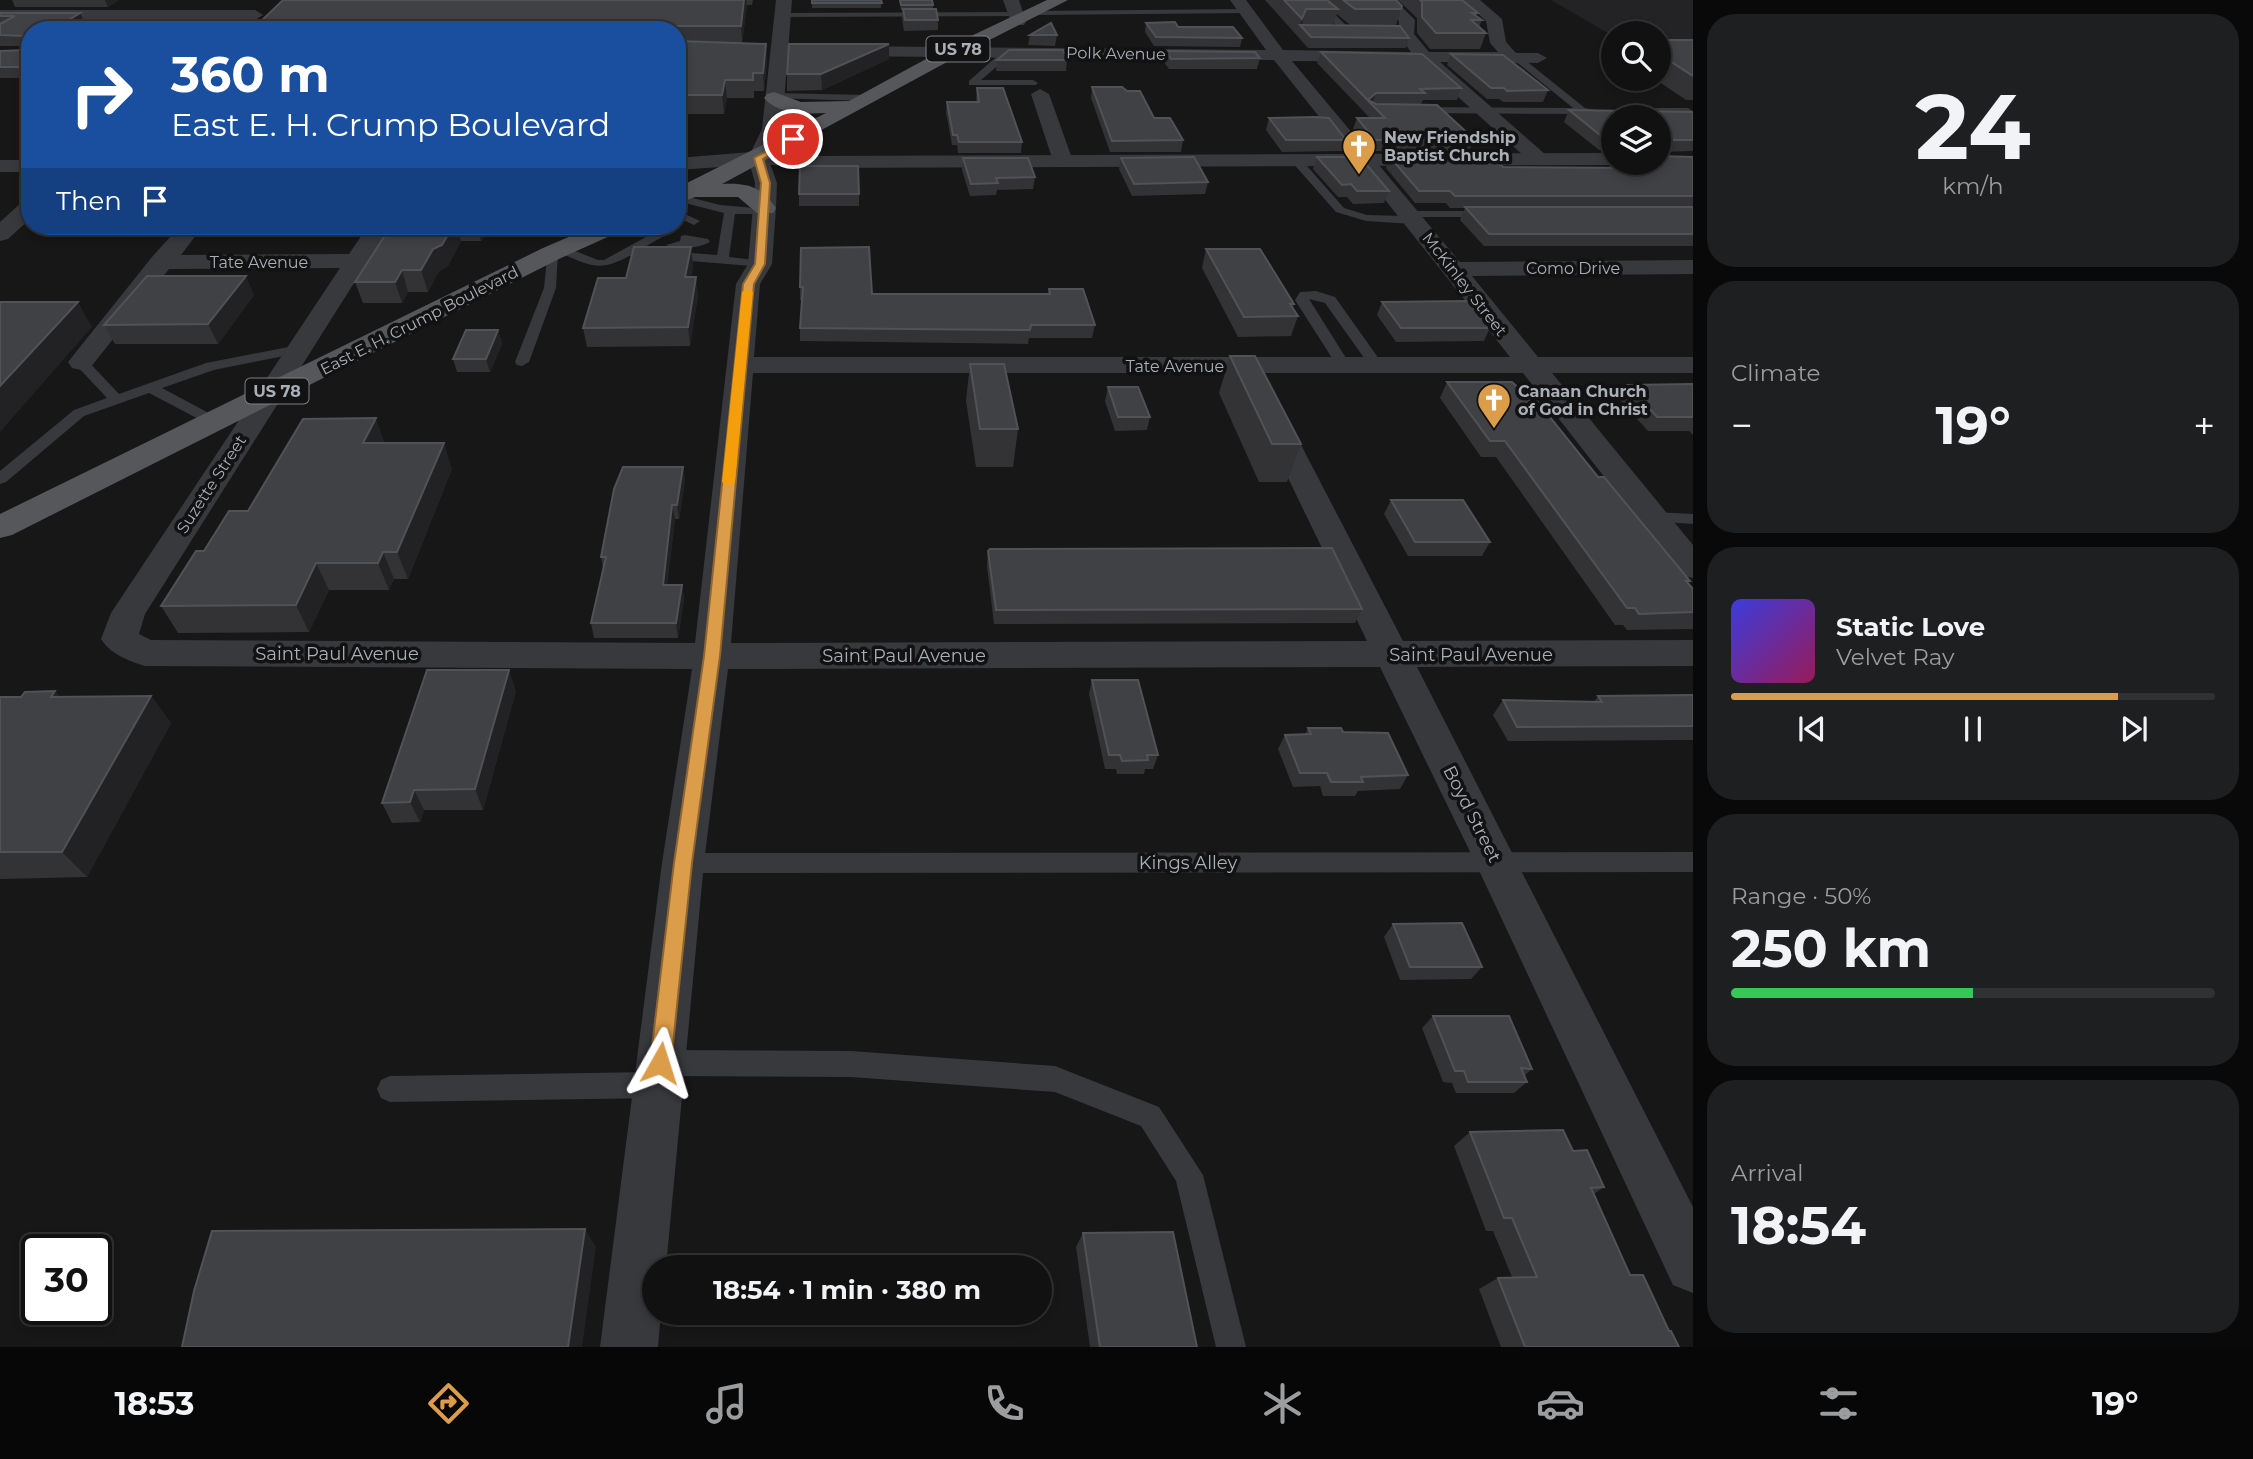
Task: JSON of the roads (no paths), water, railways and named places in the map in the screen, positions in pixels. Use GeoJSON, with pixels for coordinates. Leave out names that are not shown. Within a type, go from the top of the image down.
{"type":"FeatureCollection","features":[{"type":"Feature","properties":{"kind":"main road","name":"US 78"},"geometry":{"type":"LineString","coordinates":[[686,193],[758,158],[863,101],[954,51],[1015,12],[1036,13],[1060,0]]}},
{"type":"Feature","properties":{"kind":"main road"},"geometry":{"type":"LineString","coordinates":[[774,97],[786,105],[806,109],[837,108],[863,101]]}},
{"type":"Feature","properties":{"kind":"main road"},"geometry":{"type":"LineString","coordinates":[[686,195],[737,189],[751,194],[753,210]]}},
{"type":"Feature","properties":{"kind":"main road","name":"East E. H. Crump Boulevard"},"geometry":{"type":"LineString","coordinates":[[0,527],[592,235]]}},
{"type":"Feature","properties":{"kind":"street"},"geometry":{"type":"LineString","coordinates":[[0,8],[13,0]]}},
{"type":"Feature","properties":{"kind":"street"},"geometry":{"type":"LineString","coordinates":[[1386,0],[1407,20],[1400,31],[1424,57],[1539,159]]}},
{"type":"Feature","properties":{"kind":"street"},"geometry":{"type":"LineString","coordinates":[[1471,0],[1494,19],[1498,43],[1512,58]]}},
{"type":"Feature","properties":{"kind":"street","name":"McKinley Street"},"geometry":{"type":"LineString","coordinates":[[1242,6],[1279,56],[1693,567]]}},
{"type":"Feature","properties":{"kind":"street"},"geometry":{"type":"LineString","coordinates":[[629,1347],[683,863],[712,656],[748,284],[741,261],[753,210],[766,183],[758,158],[772,129],[784,7]]}},
{"type":"Feature","properties":{"kind":"street"},"geometry":{"type":"LineString","coordinates":[[0,15],[260,11],[248,21]]}},
{"type":"Feature","properties":{"kind":"street","name":"Polk Avenue"},"geometry":{"type":"LineString","coordinates":[[819,51],[1538,58]]}},
{"type":"Feature","properties":{"kind":"street"},"geometry":{"type":"LineString","coordinates":[[1037,88],[1063,161]]}},
{"type":"Feature","properties":{"kind":"street"},"geometry":{"type":"LineString","coordinates":[[686,163],[758,158],[804,162],[1601,159]]}},
{"type":"Feature","properties":{"kind":"street"},"geometry":{"type":"LineString","coordinates":[[0,166],[21,166]]}},
{"type":"Feature","properties":{"kind":"street"},"geometry":{"type":"LineString","coordinates":[[0,234],[21,214]]}},
{"type":"Feature","properties":{"kind":"street"},"geometry":{"type":"LineString","coordinates":[[81,362],[184,235]]}},
{"type":"Feature","properties":{"kind":"street","name":"Suzette Street"},"geometry":{"type":"LineString","coordinates":[[119,639],[128,613],[373,235]]}},
{"type":"Feature","properties":{"kind":"street","name":"Tate Avenue"},"geometry":{"type":"LineString","coordinates":[[160,262],[357,261]]}},
{"type":"Feature","properties":{"kind":"street","name":"Como Drive"},"geometry":{"type":"LineString","coordinates":[[1452,269],[1693,267]]}},
{"type":"Feature","properties":{"kind":"street","name":"Tate Avenue"},"geometry":{"type":"LineString","coordinates":[[740,365],[1693,365]]}},
{"type":"Feature","properties":{"kind":"street","name":"Boyd Street"},"geometry":{"type":"LineString","coordinates":[[1247,366],[1390,655],[1497,863],[1693,1265]]}},
{"type":"Feature","properties":{"kind":"street","name":"Saint Paul Avenue"},"geometry":{"type":"LineString","coordinates":[[119,639],[145,653],[712,656],[1693,653]]}},
{"type":"Feature","properties":{"kind":"lane"},"geometry":{"type":"LineString","coordinates":[[1318,4],[1347,31]]}},
{"type":"Feature","properties":{"kind":"lane"},"geometry":{"type":"LineString","coordinates":[[1036,13],[1242,6]]}},
{"type":"Feature","properties":{"kind":"lane"},"geometry":{"type":"LineString","coordinates":[[784,7],[1015,12]]}},
{"type":"Feature","properties":{"kind":"lane"},"geometry":{"type":"LineString","coordinates":[[1336,31],[1359,31]]}},
{"type":"Feature","properties":{"kind":"lane"},"geometry":{"type":"LineString","coordinates":[[1005,51],[1005,55],[972,83],[1037,88]]}},
{"type":"Feature","properties":{"kind":"lane"},"geometry":{"type":"LineString","coordinates":[[1512,58],[1522,62],[1583,111]]}},
{"type":"Feature","properties":{"kind":"lane"},"geometry":{"type":"LineString","coordinates":[[1400,110],[1601,111]]}},
{"type":"Feature","properties":{"kind":"lane"},"geometry":{"type":"LineString","coordinates":[[1671,111],[1688,111]]}},
{"type":"Feature","properties":{"kind":"lane"},"geometry":{"type":"LineString","coordinates":[[1295,159],[1340,210],[1366,218],[1504,214]]}},
{"type":"Feature","properties":{"kind":"lane"},"geometry":{"type":"LineString","coordinates":[[686,199],[706,208],[753,210]]}},
{"type":"Feature","properties":{"kind":"lane"},"geometry":{"type":"LineString","coordinates":[[686,227],[706,208]]}},
{"type":"Feature","properties":{"kind":"lane"},"geometry":{"type":"LineString","coordinates":[[725,243],[753,210]]}},
{"type":"Feature","properties":{"kind":"lane"},"geometry":{"type":"LineString","coordinates":[[686,233],[725,243],[741,261]]}},
{"type":"Feature","properties":{"kind":"lane"},"geometry":{"type":"LineString","coordinates":[[522,362],[550,288],[556,251],[597,264],[607,263],[627,252],[673,235]]}},
{"type":"Feature","properties":{"kind":"lane"},"geometry":{"type":"LineString","coordinates":[[627,252],[741,261]]}},
{"type":"Feature","properties":{"kind":"lane"},"geometry":{"type":"LineString","coordinates":[[1344,366],[1302,300],[1305,295],[1317,295],[1330,300],[1377,366]]}},
{"type":"Feature","properties":{"kind":"lane"},"geometry":{"type":"LineString","coordinates":[[1328,340],[1358,339]]}},
{"type":"Feature","properties":{"kind":"lane"},"geometry":{"type":"LineString","coordinates":[[0,479],[79,413],[211,366],[299,349]]}},
{"type":"Feature","properties":{"kind":"lane"},"geometry":{"type":"LineString","coordinates":[[81,362],[117,400]]}},
{"type":"Feature","properties":{"kind":"lane"},"geometry":{"type":"LineString","coordinates":[[150,388],[215,422]]}},
{"type":"Feature","properties":{"kind":"lane"},"geometry":{"type":"LineString","coordinates":[[1653,517],[1693,519]]}},
{"type":"Feature","properties":{"kind":"lane","name":"Kings Alley"},"geometry":{"type":"LineString","coordinates":[[683,863],[1693,862]]}},
{"type":"Feature","properties":{"kind":"lane"},"geometry":{"type":"LineString","coordinates":[[390,1089],[851,1064],[1055,1079],[1150,1116],[1189,1175],[1231,1347]]}},
{"type":"Feature","properties":{"kind":"place","name":"New Friendship Baptist Church"},"geometry":{"type":"Point","coordinates":[1359,176]}},
{"type":"Feature","properties":{"kind":"place","name":"Canaan Church of God in Christ"},"geometry":{"type":"Point","coordinates":[1494,430]}}]}
